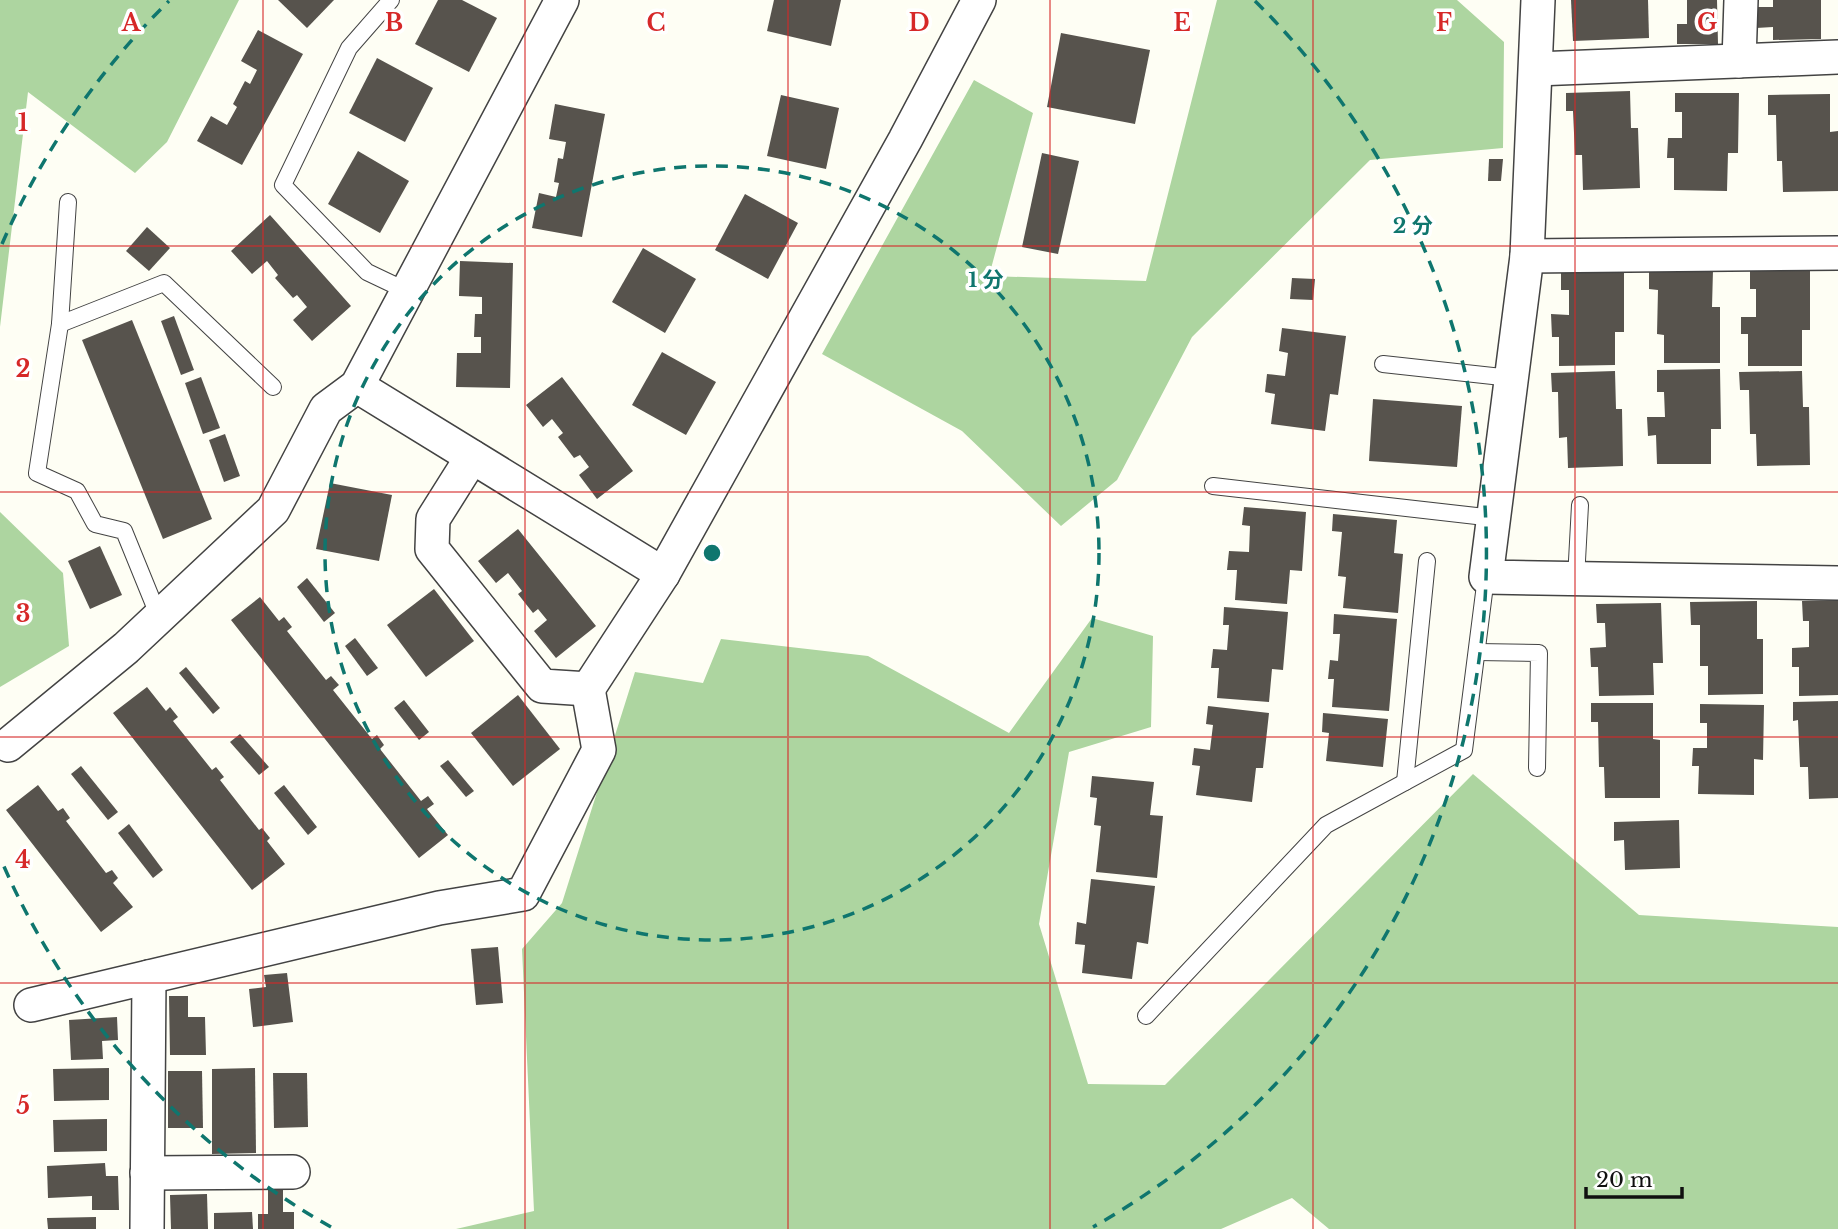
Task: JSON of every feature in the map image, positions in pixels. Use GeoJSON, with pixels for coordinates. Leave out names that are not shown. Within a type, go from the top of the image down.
{"type":"FeatureCollection","features":[{"type":"Feature","properties":{"kind":"street"},"geometry":{"type":"LineString","coordinates":[[31,1005],[439,908],[523,894],[599,750],[588,689],[663,574],[905,140],[979,0]]}},
{"type":"Feature","properties":{"kind":"street"},"geometry":{"type":"LineString","coordinates":[[1538,0],[1527,256],[1486,577],[1838,583]]}},
{"type":"Feature","properties":{"kind":"street"},"geometry":{"type":"LineString","coordinates":[[1739,61],[1741,0]]}},
{"type":"Feature","properties":{"kind":"street"},"geometry":{"type":"LineString","coordinates":[[8,745],[126,648],[272,510],[326,409],[357,386],[554,3]]}},
{"type":"Feature","properties":{"kind":"street"},"geometry":{"type":"LineString","coordinates":[[1536,69],[1838,57]]}},
{"type":"Feature","properties":{"kind":"street"},"geometry":{"type":"LineString","coordinates":[[1527,256],[1838,253]]}},
{"type":"Feature","properties":{"kind":"street"},"geometry":{"type":"LineString","coordinates":[[357,386],[663,574]]}},
{"type":"Feature","properties":{"kind":"street"},"geometry":{"type":"LineString","coordinates":[[472,457],[433,519],[432,549],[542,686],[588,689]]}},
{"type":"Feature","properties":{"kind":"street"},"geometry":{"type":"LineString","coordinates":[[147,1229],[149,976]]}},
{"type":"Feature","properties":{"kind":"street"},"geometry":{"type":"LineString","coordinates":[[147,1173],[293,1172]]}},
{"type":"Feature","properties":{"kind":"lane"},"geometry":{"type":"LineString","coordinates":[[391,0],[349,48],[283,185],[367,272],[407,291]]}},
{"type":"Feature","properties":{"kind":"lane"},"geometry":{"type":"LineString","coordinates":[[68,202],[60,324],[37,473],[77,491],[95,524],[124,531],[159,617]]}},
{"type":"Feature","properties":{"kind":"lane"},"geometry":{"type":"LineString","coordinates":[[60,324],[164,283],[272,387]]}},
{"type":"Feature","properties":{"kind":"lane"},"geometry":{"type":"LineString","coordinates":[[1383,364],[1511,378]]}},
{"type":"Feature","properties":{"kind":"lane"},"geometry":{"type":"LineString","coordinates":[[1213,486],[1494,518]]}},
{"type":"Feature","properties":{"kind":"lane"},"geometry":{"type":"LineString","coordinates":[[1576,579],[1580,505]]}},
{"type":"Feature","properties":{"kind":"lane"},"geometry":{"type":"LineString","coordinates":[[1405,782],[1427,561]]}},
{"type":"Feature","properties":{"kind":"lane"},"geometry":{"type":"LineString","coordinates":[[1146,1016],[1326,825],[1464,750],[1486,577]]}},
{"type":"Feature","properties":{"kind":"lane"},"geometry":{"type":"LineString","coordinates":[[1477,652],[1539,653],[1537,768]]}},
{"type":"Feature","properties":{"kind":"green space"},"geometry":{"type":"Polygon","coordinates":[[[0,0],[239,0],[167,142],[135,173],[28,92],[0,327],[0,0]]]}},
{"type":"Feature","properties":{"kind":"green space"},"geometry":{"type":"Polygon","coordinates":[[[1217,0],[1457,0],[1504,42],[1503,148],[1370,160],[1192,337],[1117,480],[1061,526],[962,431],[822,354],[974,80],[1033,113],[989,276],[1146,281],[1217,0]]]}},
{"type":"Feature","properties":{"kind":"green space"},"geometry":{"type":"Polygon","coordinates":[[[0,512],[63,573],[69,646],[0,687],[0,512]]]}},
{"type":"Feature","properties":{"kind":"green space"},"geometry":{"type":"Polygon","coordinates":[[[1092,618],[1153,636],[1151,727],[1069,752],[1039,924],[1088,1084],[1165,1085],[1473,774],[1639,915],[1838,927],[1838,1229],[1329,1229],[1292,1198],[1221,1229],[456,1229],[534,1211],[522,949],[562,903],[635,672],[703,683],[721,639],[868,656],[1009,733],[1092,618]]]}},
{"type":"Feature","properties":{"kind":"building"},"geometry":{"type":"Polygon","coordinates":[[[278,0],[334,0],[307,28],[278,0]]]}},
{"type":"Feature","properties":{"kind":"building"},"geometry":{"type":"Polygon","coordinates":[[[438,0],[462,0],[497,18],[469,72],[415,44],[438,0]]]}},
{"type":"Feature","properties":{"kind":"building"},"geometry":{"type":"Polygon","coordinates":[[[774,0],[841,0],[831,46],[767,31],[774,0]]]}},
{"type":"Feature","properties":{"kind":"building"},"geometry":{"type":"Polygon","coordinates":[[[1571,0],[1648,0],[1649,38],[1573,41],[1571,0]]]}},
{"type":"Feature","properties":{"kind":"building"},"geometry":{"type":"Polygon","coordinates":[[[1687,0],[1717,0],[1718,44],[1677,44],[1677,24],[1687,24],[1687,0]]]}},
{"type":"Feature","properties":{"kind":"building"},"geometry":{"type":"Polygon","coordinates":[[[1773,0],[1821,0],[1821,39],[1773,40],[1773,27],[1756,28],[1756,7],[1773,7],[1773,0]]]}},
{"type":"Feature","properties":{"kind":"building"},"geometry":{"type":"Polygon","coordinates":[[[258,30],[303,54],[242,165],[197,141],[211,116],[227,125],[237,107],[233,104],[245,81],[250,84],[257,70],[241,61],[258,30]]]}},
{"type":"Feature","properties":{"kind":"building"},"geometry":{"type":"Polygon","coordinates":[[[1061,33],[1150,50],[1135,124],[1047,107],[1061,33]]]}},
{"type":"Feature","properties":{"kind":"building"},"geometry":{"type":"Polygon","coordinates":[[[377,58],[433,88],[405,142],[349,113],[377,58]]]}},
{"type":"Feature","properties":{"kind":"building"},"geometry":{"type":"Polygon","coordinates":[[[1630,91],[1631,128],[1638,128],[1640,188],[1583,190],[1582,155],[1575,155],[1573,111],[1566,111],[1566,93],[1630,91]]]}},
{"type":"Feature","properties":{"kind":"building"},"geometry":{"type":"Polygon","coordinates":[[[1675,93],[1739,93],[1738,153],[1728,153],[1727,191],[1674,190],[1674,158],[1667,158],[1668,138],[1682,138],[1682,112],[1675,112],[1675,93]]]}},
{"type":"Feature","properties":{"kind":"building"},"geometry":{"type":"Polygon","coordinates":[[[1830,94],[1830,132],[1838,131],[1838,191],[1783,192],[1782,161],[1777,161],[1776,115],[1768,115],[1768,95],[1830,94]]]}},
{"type":"Feature","properties":{"kind":"building"},"geometry":{"type":"Polygon","coordinates":[[[781,95],[839,108],[826,169],[767,156],[781,95]]]}},
{"type":"Feature","properties":{"kind":"building"},"geometry":{"type":"Polygon","coordinates":[[[555,104],[605,114],[582,237],[532,228],[539,193],[556,197],[559,183],[554,182],[558,158],[563,159],[566,142],[549,139],[555,104]]]}},
{"type":"Feature","properties":{"kind":"building"},"geometry":{"type":"Polygon","coordinates":[[[358,151],[409,181],[380,233],[328,204],[358,151]]]}},
{"type":"Feature","properties":{"kind":"building"},"geometry":{"type":"Polygon","coordinates":[[[1042,153],[1079,161],[1058,254],[1022,247],[1042,153]]]}},
{"type":"Feature","properties":{"kind":"building"},"geometry":{"type":"Polygon","coordinates":[[[1489,159],[1503,159],[1501,181],[1488,181],[1489,159]]]}},
{"type":"Feature","properties":{"kind":"building"},"geometry":{"type":"Polygon","coordinates":[[[745,194],[798,223],[768,279],[715,250],[745,194]]]}},
{"type":"Feature","properties":{"kind":"building"},"geometry":{"type":"Polygon","coordinates":[[[270,215],[351,306],[312,341],[293,320],[307,307],[297,295],[293,298],[275,278],[278,275],[267,261],[252,274],[231,251],[270,215]]]}},
{"type":"Feature","properties":{"kind":"building"},"geometry":{"type":"Polygon","coordinates":[[[147,227],[170,248],[149,271],[126,251],[147,227]]]}},
{"type":"Feature","properties":{"kind":"building"},"geometry":{"type":"Polygon","coordinates":[[[643,248],[696,279],[665,333],[612,302],[643,248]]]}},
{"type":"Feature","properties":{"kind":"building"},"geometry":{"type":"Polygon","coordinates":[[[460,261],[513,263],[510,388],[456,387],[457,353],[481,353],[481,337],[474,337],[475,314],[482,314],[482,297],[459,296],[460,261]]]}},
{"type":"Feature","properties":{"kind":"building"},"geometry":{"type":"Polygon","coordinates":[[[1649,269],[1713,270],[1712,307],[1720,307],[1720,363],[1664,363],[1664,335],[1657,334],[1658,290],[1649,289],[1649,269]]]}},
{"type":"Feature","properties":{"kind":"building"},"geometry":{"type":"Polygon","coordinates":[[[1561,271],[1624,271],[1624,332],[1615,332],[1615,365],[1559,366],[1559,337],[1552,337],[1551,314],[1569,315],[1569,290],[1561,290],[1561,271]]]}},
{"type":"Feature","properties":{"kind":"building"},"geometry":{"type":"Polygon","coordinates":[[[1750,271],[1810,271],[1810,330],[1802,330],[1802,366],[1748,366],[1748,334],[1741,334],[1741,317],[1756,317],[1756,289],[1750,289],[1750,271]]]}},
{"type":"Feature","properties":{"kind":"building"},"geometry":{"type":"Polygon","coordinates":[[[1292,278],[1315,279],[1313,300],[1290,299],[1292,278]]]}},
{"type":"Feature","properties":{"kind":"building"},"geometry":{"type":"Polygon","coordinates":[[[174,316],[194,370],[181,375],[161,321],[174,316]]]}},
{"type":"Feature","properties":{"kind":"building"},"geometry":{"type":"Polygon","coordinates":[[[132,320],[212,519],[163,539],[82,340],[132,320]]]}},
{"type":"Feature","properties":{"kind":"building"},"geometry":{"type":"Polygon","coordinates":[[[1282,328],[1346,336],[1338,395],[1330,394],[1325,431],[1271,424],[1275,394],[1265,392],[1267,374],[1285,376],[1288,353],[1279,351],[1282,328]]]}},
{"type":"Feature","properties":{"kind":"building"},"geometry":{"type":"Polygon","coordinates":[[[662,352],[716,382],[686,435],[632,405],[662,352]]]}},
{"type":"Feature","properties":{"kind":"building"},"geometry":{"type":"Polygon","coordinates":[[[1720,369],[1721,429],[1711,429],[1711,464],[1657,464],[1656,435],[1648,436],[1647,417],[1665,417],[1664,392],[1657,392],[1657,370],[1720,369]]]}},
{"type":"Feature","properties":{"kind":"building"},"geometry":{"type":"Polygon","coordinates":[[[1615,371],[1616,409],[1622,409],[1623,466],[1568,468],[1567,437],[1559,438],[1558,392],[1552,392],[1551,373],[1615,371]]]}},
{"type":"Feature","properties":{"kind":"building"},"geometry":{"type":"Polygon","coordinates":[[[1802,371],[1803,407],[1809,407],[1810,465],[1757,466],[1756,434],[1750,434],[1749,390],[1740,390],[1739,372],[1802,371]]]}},
{"type":"Feature","properties":{"kind":"building"},"geometry":{"type":"Polygon","coordinates":[[[201,377],[220,428],[203,434],[185,383],[201,377]]]}},
{"type":"Feature","properties":{"kind":"building"},"geometry":{"type":"Polygon","coordinates":[[[562,377],[633,471],[597,499],[579,475],[589,467],[580,455],[574,458],[558,437],[563,433],[552,419],[543,427],[526,405],[562,377]]]}},
{"type":"Feature","properties":{"kind":"building"},"geometry":{"type":"Polygon","coordinates":[[[1373,399],[1462,406],[1457,467],[1369,461],[1373,399]]]}},
{"type":"Feature","properties":{"kind":"building"},"geometry":{"type":"Polygon","coordinates":[[[225,434],[240,476],[224,482],[209,440],[225,434]]]}},
{"type":"Feature","properties":{"kind":"building"},"geometry":{"type":"Polygon","coordinates":[[[330,483],[392,495],[379,561],[316,549],[330,483]]]}},
{"type":"Feature","properties":{"kind":"building"},"geometry":{"type":"Polygon","coordinates":[[[1244,507],[1306,512],[1302,571],[1290,570],[1287,604],[1235,600],[1237,570],[1227,570],[1229,551],[1249,552],[1250,526],[1242,525],[1244,507]]]}},
{"type":"Feature","properties":{"kind":"building"},"geometry":{"type":"Polygon","coordinates":[[[1333,514],[1397,520],[1394,553],[1403,554],[1398,613],[1343,608],[1346,577],[1338,576],[1342,532],[1332,531],[1333,514]]]}},
{"type":"Feature","properties":{"kind":"building"},"geometry":{"type":"Polygon","coordinates":[[[518,529],[596,626],[556,658],[534,631],[547,620],[538,609],[533,613],[518,594],[522,591],[508,573],[496,583],[478,561],[518,529]]]}},
{"type":"Feature","properties":{"kind":"building"},"geometry":{"type":"Polygon","coordinates":[[[100,546],[122,595],[90,609],[68,561],[100,546]]]}},
{"type":"Feature","properties":{"kind":"building"},"geometry":{"type":"Polygon","coordinates":[[[307,578],[335,613],[324,622],[297,587],[307,578]]]}},
{"type":"Feature","properties":{"kind":"building"},"geometry":{"type":"Polygon","coordinates":[[[434,589],[474,641],[426,677],[387,625],[434,589]]]}},
{"type":"Feature","properties":{"kind":"building"},"geometry":{"type":"Polygon","coordinates":[[[260,597],[279,621],[284,617],[292,627],[287,631],[326,680],[331,676],[339,685],[333,690],[372,739],[377,735],[384,745],[380,749],[421,801],[428,796],[434,804],[427,809],[448,835],[419,858],[231,620],[260,597]]]}},
{"type":"Feature","properties":{"kind":"building"},"geometry":{"type":"Polygon","coordinates":[[[1838,600],[1838,695],[1799,696],[1799,667],[1792,667],[1792,648],[1809,647],[1809,621],[1803,621],[1802,601],[1838,600]]]}},
{"type":"Feature","properties":{"kind":"building"},"geometry":{"type":"Polygon","coordinates":[[[1757,601],[1757,639],[1763,639],[1763,694],[1708,695],[1708,666],[1700,666],[1700,625],[1691,625],[1690,602],[1757,601]]]}},
{"type":"Feature","properties":{"kind":"building"},"geometry":{"type":"Polygon","coordinates":[[[1661,603],[1663,663],[1653,663],[1654,695],[1599,696],[1598,667],[1591,667],[1590,648],[1606,647],[1605,623],[1597,623],[1596,604],[1661,603]]]}},
{"type":"Feature","properties":{"kind":"building"},"geometry":{"type":"Polygon","coordinates":[[[1224,607],[1288,612],[1283,670],[1272,669],[1269,702],[1217,698],[1219,668],[1211,668],[1213,649],[1227,650],[1229,625],[1223,625],[1224,607]]]}},
{"type":"Feature","properties":{"kind":"building"},"geometry":{"type":"Polygon","coordinates":[[[1334,614],[1397,619],[1389,711],[1332,707],[1334,679],[1328,679],[1330,660],[1338,661],[1340,634],[1333,634],[1334,614]]]}},
{"type":"Feature","properties":{"kind":"building"},"geometry":{"type":"Polygon","coordinates":[[[355,638],[378,668],[367,676],[345,646],[355,638]]]}},
{"type":"Feature","properties":{"kind":"building"},"geometry":{"type":"Polygon","coordinates":[[[186,667],[220,708],[213,714],[179,673],[186,667]]]}},
{"type":"Feature","properties":{"kind":"building"},"geometry":{"type":"Polygon","coordinates":[[[147,687],[166,711],[170,707],[178,717],[173,721],[212,770],[216,767],[224,777],[220,780],[259,830],[262,828],[270,838],[267,841],[285,864],[252,890],[113,713],[147,687]]]}},
{"type":"Feature","properties":{"kind":"building"},"geometry":{"type":"Polygon","coordinates":[[[518,695],[560,749],[513,786],[471,733],[518,695]]]}},
{"type":"Feature","properties":{"kind":"building"},"geometry":{"type":"Polygon","coordinates":[[[404,700],[429,732],[419,740],[394,708],[404,700]]]}},
{"type":"Feature","properties":{"kind":"building"},"geometry":{"type":"Polygon","coordinates":[[[1838,701],[1838,798],[1809,799],[1808,767],[1800,767],[1798,720],[1793,721],[1793,702],[1838,701]]]}},
{"type":"Feature","properties":{"kind":"building"},"geometry":{"type":"Polygon","coordinates":[[[1591,703],[1653,703],[1653,739],[1660,740],[1660,798],[1605,798],[1604,767],[1599,767],[1598,722],[1591,722],[1591,703]]]}},
{"type":"Feature","properties":{"kind":"building"},"geometry":{"type":"Polygon","coordinates":[[[1700,704],[1764,705],[1763,760],[1754,759],[1754,795],[1698,794],[1699,766],[1692,766],[1693,748],[1707,748],[1707,723],[1700,723],[1700,704]]]}},
{"type":"Feature","properties":{"kind":"building"},"geometry":{"type":"Polygon","coordinates":[[[1208,706],[1269,713],[1263,768],[1256,768],[1252,802],[1196,795],[1200,766],[1192,765],[1194,748],[1210,750],[1213,725],[1206,724],[1208,706]]]}},
{"type":"Feature","properties":{"kind":"building"},"geometry":{"type":"Polygon","coordinates":[[[1323,713],[1388,719],[1383,767],[1326,761],[1329,733],[1322,732],[1323,713]]]}},
{"type":"Feature","properties":{"kind":"building"},"geometry":{"type":"Polygon","coordinates":[[[240,734],[269,767],[259,775],[230,742],[240,734]]]}},
{"type":"Feature","properties":{"kind":"building"},"geometry":{"type":"Polygon","coordinates":[[[448,760],[474,791],[466,797],[440,766],[448,760]]]}},
{"type":"Feature","properties":{"kind":"building"},"geometry":{"type":"Polygon","coordinates":[[[81,766],[118,812],[108,820],[71,774],[81,766]]]}},
{"type":"Feature","properties":{"kind":"building"},"geometry":{"type":"Polygon","coordinates":[[[1092,776],[1154,782],[1150,815],[1163,816],[1157,878],[1096,872],[1101,826],[1094,825],[1097,798],[1090,797],[1092,776]]]}},
{"type":"Feature","properties":{"kind":"building"},"geometry":{"type":"Polygon","coordinates":[[[38,785],[58,811],[63,808],[70,818],[66,821],[106,873],[112,870],[118,878],[113,883],[133,907],[101,932],[6,810],[38,785]]]}},
{"type":"Feature","properties":{"kind":"building"},"geometry":{"type":"Polygon","coordinates":[[[284,785],[317,827],[308,835],[274,793],[284,785]]]}},
{"type":"Feature","properties":{"kind":"building"},"geometry":{"type":"Polygon","coordinates":[[[1679,820],[1680,868],[1625,870],[1624,840],[1614,841],[1614,822],[1679,820]]]}},
{"type":"Feature","properties":{"kind":"building"},"geometry":{"type":"Polygon","coordinates":[[[129,824],[163,870],[153,878],[118,833],[129,824]]]}},
{"type":"Feature","properties":{"kind":"building"},"geometry":{"type":"Polygon","coordinates":[[[1091,879],[1155,886],[1148,944],[1137,942],[1132,979],[1082,973],[1085,945],[1075,944],[1077,922],[1086,924],[1091,879]]]}},
{"type":"Feature","properties":{"kind":"building"},"geometry":{"type":"Polygon","coordinates":[[[498,947],[503,1003],[476,1005],[471,949],[498,947]]]}},
{"type":"Feature","properties":{"kind":"building"},"geometry":{"type":"Polygon","coordinates":[[[287,973],[293,1022],[253,1027],[249,989],[266,987],[264,975],[287,973]]]}},
{"type":"Feature","properties":{"kind":"building"},"geometry":{"type":"Polygon","coordinates":[[[169,996],[188,996],[188,1017],[205,1017],[206,1055],[170,1055],[169,996]]]}},
{"type":"Feature","properties":{"kind":"building"},"geometry":{"type":"Polygon","coordinates":[[[117,1017],[118,1040],[102,1041],[103,1059],[71,1060],[69,1020],[117,1017]]]}},
{"type":"Feature","properties":{"kind":"building"},"geometry":{"type":"Polygon","coordinates":[[[109,1068],[109,1100],[54,1101],[53,1069],[109,1068]]]}},
{"type":"Feature","properties":{"kind":"building"},"geometry":{"type":"Polygon","coordinates":[[[255,1068],[256,1153],[212,1154],[212,1069],[255,1068]]]}},
{"type":"Feature","properties":{"kind":"building"},"geometry":{"type":"Polygon","coordinates":[[[168,1071],[202,1071],[203,1128],[168,1128],[168,1071]]]}},
{"type":"Feature","properties":{"kind":"building"},"geometry":{"type":"Polygon","coordinates":[[[273,1073],[307,1073],[308,1127],[274,1128],[273,1073]]]}},
{"type":"Feature","properties":{"kind":"building"},"geometry":{"type":"Polygon","coordinates":[[[107,1119],[107,1151],[54,1152],[53,1120],[107,1119]]]}},
{"type":"Feature","properties":{"kind":"building"},"geometry":{"type":"Polygon","coordinates":[[[105,1163],[106,1176],[118,1176],[119,1210],[92,1210],[92,1196],[48,1198],[47,1166],[105,1163]]]}},
{"type":"Feature","properties":{"kind":"building"},"geometry":{"type":"Polygon","coordinates":[[[268,1188],[283,1189],[283,1212],[294,1212],[294,1229],[258,1229],[258,1214],[268,1214],[268,1188]]]}},
{"type":"Feature","properties":{"kind":"building"},"geometry":{"type":"Polygon","coordinates":[[[207,1194],[208,1229],[171,1229],[170,1195],[207,1194]]]}},
{"type":"Feature","properties":{"kind":"building"},"geometry":{"type":"Polygon","coordinates":[[[252,1212],[253,1229],[214,1229],[214,1213],[252,1212]]]}},
{"type":"Feature","properties":{"kind":"building"},"geometry":{"type":"Polygon","coordinates":[[[96,1217],[96,1229],[48,1229],[47,1218],[96,1217]]]}}]}
